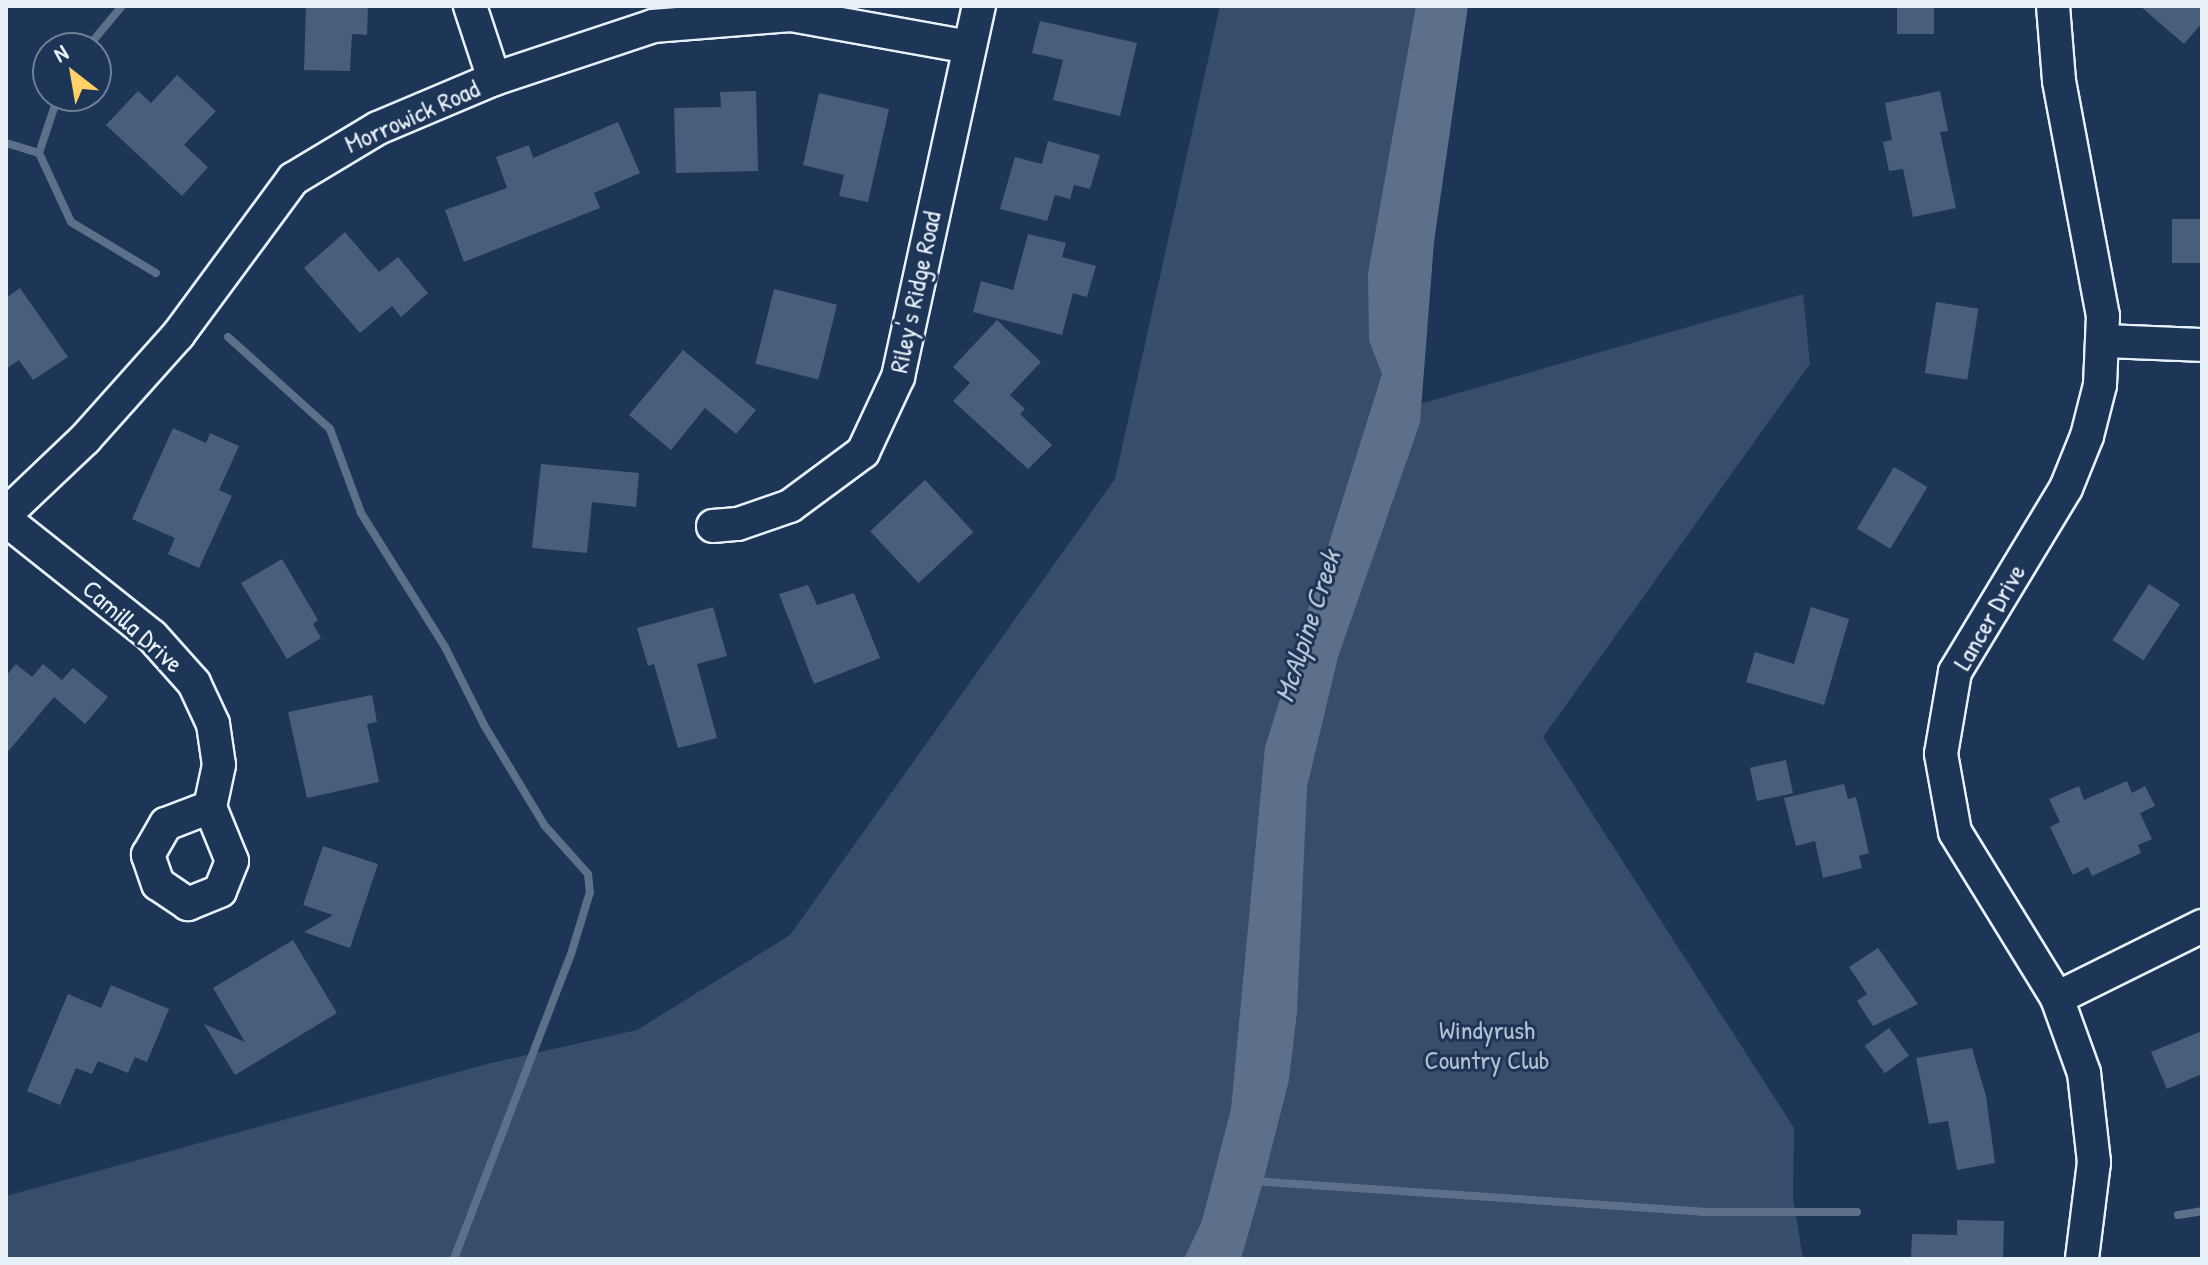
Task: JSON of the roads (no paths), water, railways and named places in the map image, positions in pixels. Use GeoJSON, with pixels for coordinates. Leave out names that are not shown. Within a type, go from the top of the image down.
{"type":"FeatureCollection","features":[{"type":"Feature","properties":{"kind":"street"},"geometry":{"type":"LineString","coordinates":[[470,6],[494,79]]}},
{"type":"Feature","properties":{"kind":"street","name":"Riley's Ridge Road"},"geometry":{"type":"LineString","coordinates":[[713,526],[738,524],[790,506],[863,452],[898,377],[979,6]]}},
{"type":"Feature","properties":{"kind":"street","name":"Lancer Drive"},"geometry":{"type":"LineString","coordinates":[[2053,6],[2059,81],[2096,267],[2103,341],[2100,385],[2079,460],[1971,638],[1949,690],[1941,741],[1944,794],[1955,832],[2057,998],[2084,1073],[2094,1135],[2082,1259]]}},
{"type":"Feature","properties":{"kind":"street","name":"Morrowick Road"},"geometry":{"type":"LineString","coordinates":[[6,517],[85,439],[178,335],[293,179],[378,128],[494,79],[653,26],[715,18],[791,15],[969,47]]}},
{"type":"Feature","properties":{"kind":"street"},"geometry":{"type":"LineString","coordinates":[[2103,341],[2202,345]]}},
{"type":"Feature","properties":{"kind":"street","name":"Camilla Drive"},"geometry":{"type":"LineString","coordinates":[[6,517],[181,665],[213,724],[219,765],[210,807]]}},
{"type":"Feature","properties":{"kind":"street"},"geometry":{"type":"LineString","coordinates":[[2057,998],[2202,926]]}},
{"type":"Feature","properties":{"kind":"water","name":"McAlpine Creek"},"geometry":{"type":"Polygon","coordinates":[[[1416,6],[1468,6],[1434,242],[1420,423],[1338,657],[1307,787],[1297,1012],[1289,1080],[1263,1182],[1241,1259],[1184,1259],[1202,1221],[1231,1109],[1265,747],[1382,374],[1369,340],[1368,273],[1416,6]]]}},
{"type":"Feature","properties":{"kind":"waterway"},"geometry":{"type":"LineString","coordinates":[[100,32],[122,6]]}},
{"type":"Feature","properties":{"kind":"waterway"},"geometry":{"type":"LineString","coordinates":[[53,112],[39,153],[71,222],[156,273]]}},
{"type":"Feature","properties":{"kind":"waterway"},"geometry":{"type":"LineString","coordinates":[[6,143],[39,153]]}},
{"type":"Feature","properties":{"kind":"waterway"},"geometry":{"type":"LineString","coordinates":[[228,337],[330,429],[361,513],[445,647],[484,725],[545,826],[588,874],[590,892],[571,954],[454,1259]]}},
{"type":"Feature","properties":{"kind":"waterway"},"geometry":{"type":"LineString","coordinates":[[1253,1181],[1703,1212],[1857,1212]]}},
{"type":"Feature","properties":{"kind":"waterway"},"geometry":{"type":"LineString","coordinates":[[2178,1215],[2202,1211]]}},
{"type":"Feature","properties":{"kind":"park label","name":"Windyrush Country Club"},"geometry":{"type":"Point","coordinates":[1487,1045]}}]}
